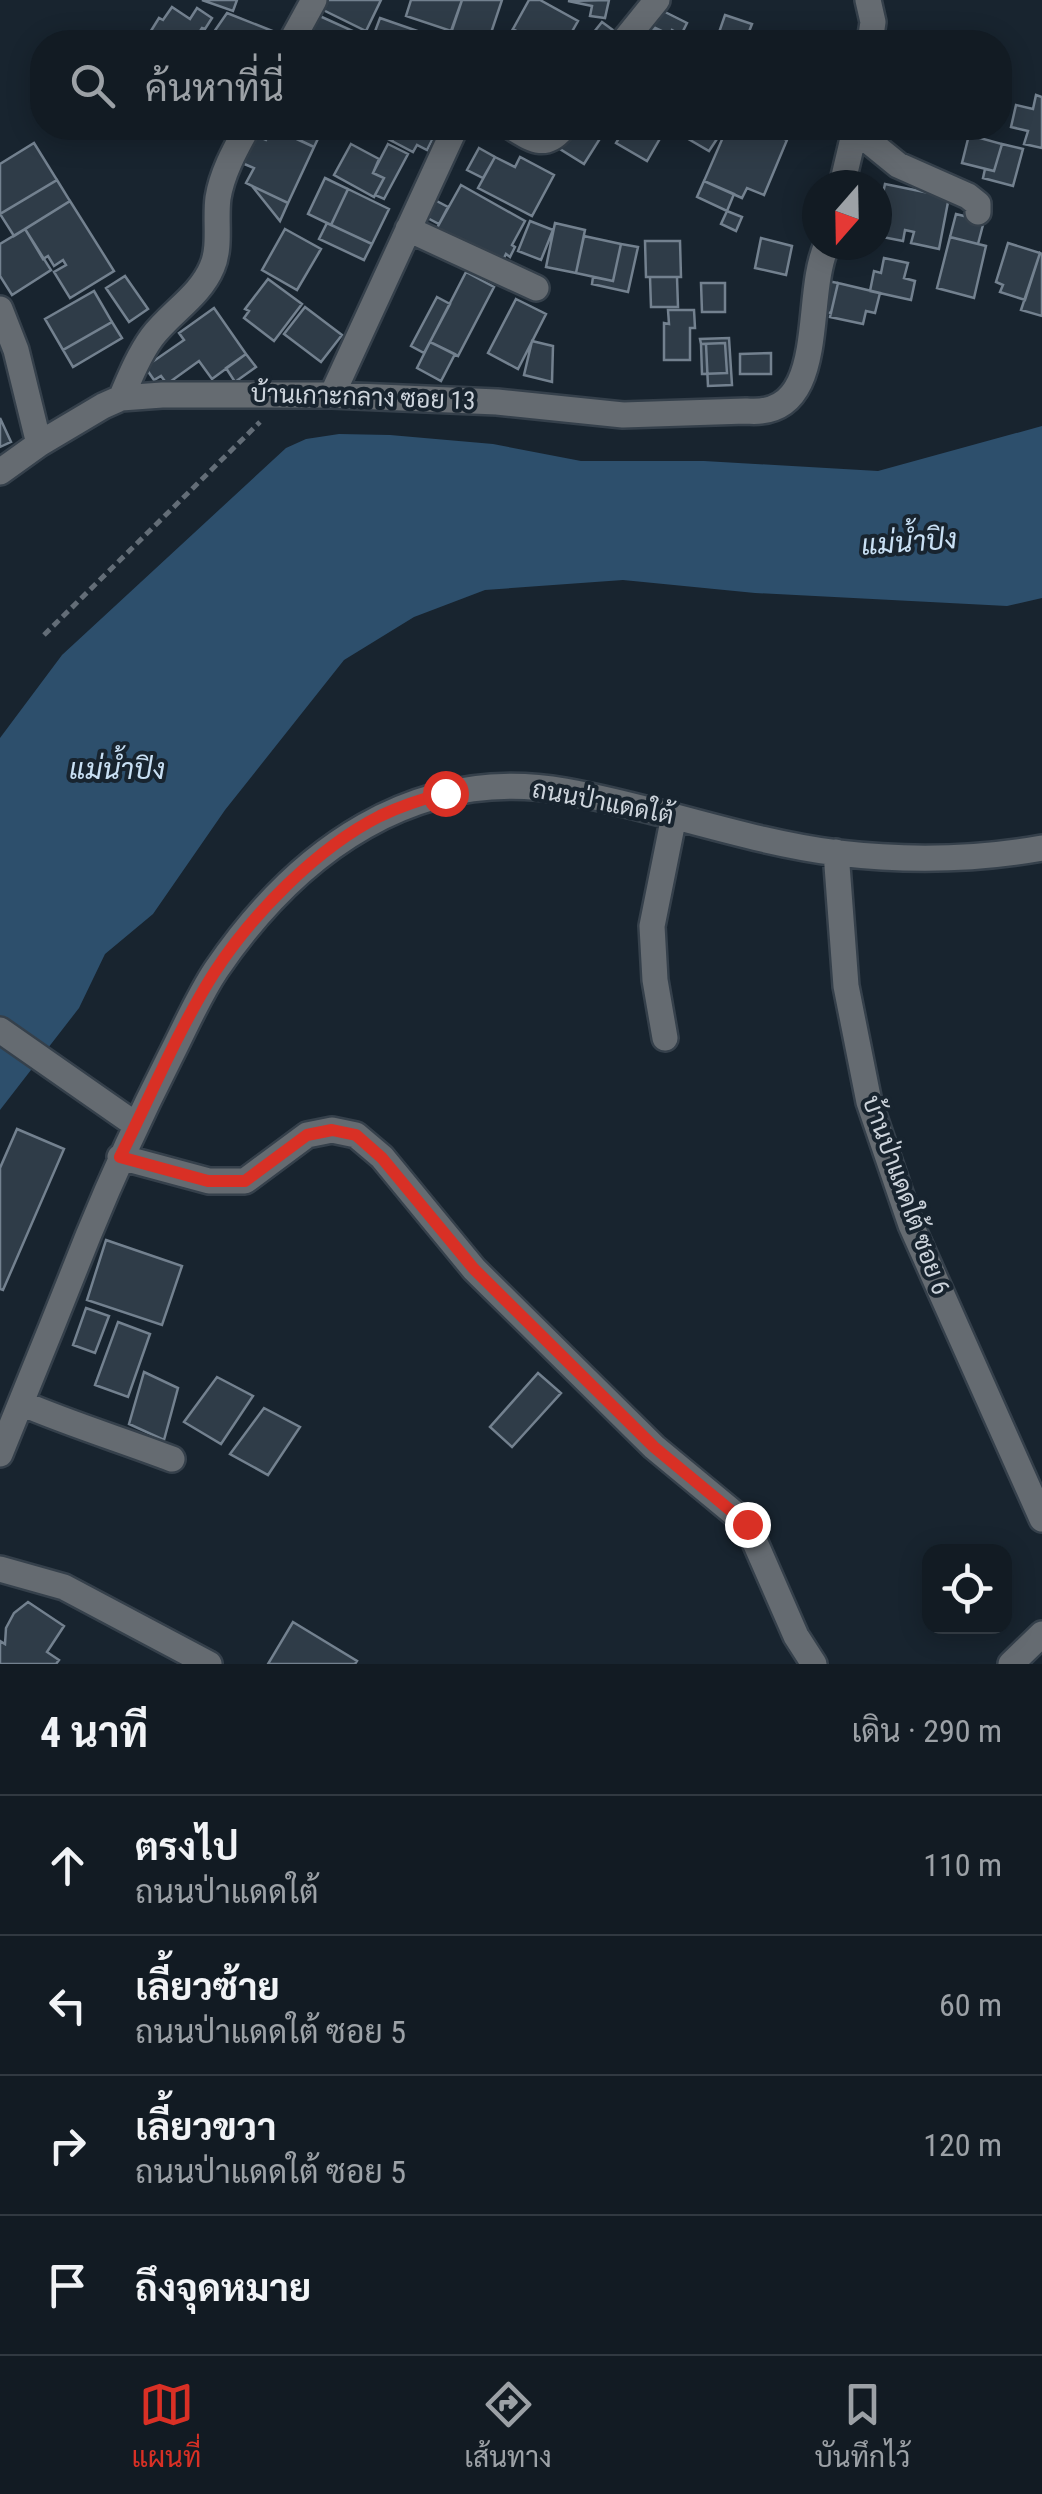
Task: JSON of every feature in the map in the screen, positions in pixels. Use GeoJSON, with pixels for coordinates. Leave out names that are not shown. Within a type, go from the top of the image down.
{"type":"FeatureCollection","features":[{"type":"Feature","properties":{"kind":"street"},"geometry":{"type":"LineString","coordinates":[[298,30],[314,0]]}},
{"type":"Feature","properties":{"kind":"street"},"geometry":{"type":"LineString","coordinates":[[868,0],[872,30]]}},
{"type":"Feature","properties":{"kind":"street"},"geometry":{"type":"LineString","coordinates":[[630,30],[647,1]]}},
{"type":"Feature","properties":{"kind":"street"},"geometry":{"type":"LineString","coordinates":[[121,398],[153,336],[200,287],[212,268],[218,196],[241,140]]}},
{"type":"Feature","properties":{"kind":"street"},"geometry":{"type":"LineString","coordinates":[[332,394],[449,140]]}},
{"type":"Feature","properties":{"kind":"street"},"geometry":{"type":"LineString","coordinates":[[846,170],[853,140]]}},
{"type":"Feature","properties":{"kind":"street"},"geometry":{"type":"LineString","coordinates":[[869,140],[898,165],[968,196],[978,204],[978,212]]}},
{"type":"Feature","properties":{"kind":"street"},"geometry":{"type":"LineString","coordinates":[[408,229],[536,288]]}},
{"type":"Feature","properties":{"kind":"street","name":"บ้านเกาะกลาง ซอย 13"},"geometry":{"type":"LineString","coordinates":[[0,472],[38,444],[121,398],[223,393],[332,394],[497,402],[623,415],[766,413],[782,405],[804,378],[822,260]]}},
{"type":"Feature","properties":{"kind":"street"},"geometry":{"type":"LineString","coordinates":[[0,309],[16,350],[38,444]]}},
{"type":"Feature","properties":{"kind":"street","name":"ถนนป่าแดดใต้"},"geometry":{"type":"LineString","coordinates":[[0,1454],[120,1157],[215,972],[262,912],[320,857],[377,818],[411,802],[445,793],[520,786],[597,797],[836,852],[946,858],[1042,848]]}},
{"type":"Feature","properties":{"kind":"street"},"geometry":{"type":"LineString","coordinates":[[665,1038],[654,980],[652,926],[674,816]]}},
{"type":"Feature","properties":{"kind":"street","name":"บ้านป่าแดดใต้ ซอย 6"},"geometry":{"type":"LineString","coordinates":[[836,852],[846,986],[869,1102],[912,1225],[1042,1519]]}},
{"type":"Feature","properties":{"kind":"street"},"geometry":{"type":"LineString","coordinates":[[0,1030],[136,1125]]}},
{"type":"Feature","properties":{"kind":"street"},"geometry":{"type":"LineString","coordinates":[[120,1157],[208,1181],[245,1181],[307,1135],[332,1130],[356,1135],[382,1158],[474,1269],[654,1447],[747,1524],[796,1636],[814,1664]]}},
{"type":"Feature","properties":{"kind":"street"},"geometry":{"type":"LineString","coordinates":[[21,1403],[172,1459]]}},
{"type":"Feature","properties":{"kind":"street"},"geometry":{"type":"LineString","coordinates":[[0,1569],[64,1587],[209,1664]]}},
{"type":"Feature","properties":{"kind":"street"},"geometry":{"type":"LineString","coordinates":[[1011,1664],[1042,1634]]}},
{"type":"Feature","properties":{"kind":"path"},"geometry":{"type":"LineString","coordinates":[[44,635],[262,419]]}},
{"type":"Feature","properties":{"kind":"water","name":"แม่น้ำปิง"},"geometry":{"type":"Polygon","coordinates":[[[1042,426],[1042,598],[1007,606],[755,593],[623,580],[485,590],[414,617],[344,660],[225,810],[153,914],[105,954],[79,1008],[0,1110],[0,738],[62,655],[286,448],[306,439],[339,434],[390,435],[493,444],[581,461],[704,461],[878,471],[1042,426]]]}},
{"type":"Feature","properties":{"kind":"building"},"geometry":{"type":"Polygon","coordinates":[[[202,0],[237,0],[233,11],[202,0]]]}},
{"type":"Feature","properties":{"kind":"building"},"geometry":{"type":"Polygon","coordinates":[[[320,0],[381,0],[366,30],[317,7],[320,0]]]}},
{"type":"Feature","properties":{"kind":"building"},"geometry":{"type":"Polygon","coordinates":[[[411,0],[462,0],[451,30],[406,16],[411,0]]]}},
{"type":"Feature","properties":{"kind":"building"},"geometry":{"type":"Polygon","coordinates":[[[462,0],[502,0],[492,30],[452,30],[462,0]]]}},
{"type":"Feature","properties":{"kind":"building"},"geometry":{"type":"Polygon","coordinates":[[[529,0],[540,0],[578,21],[573,30],[513,29],[529,0]]]}},
{"type":"Feature","properties":{"kind":"building"},"geometry":{"type":"Polygon","coordinates":[[[609,0],[605,18],[590,16],[592,6],[568,1],[609,0]]]}},
{"type":"Feature","properties":{"kind":"building"},"geometry":{"type":"Polygon","coordinates":[[[172,7],[190,19],[197,8],[212,18],[201,30],[152,30],[159,18],[163,20],[172,7]]]}},
{"type":"Feature","properties":{"kind":"building"},"geometry":{"type":"Polygon","coordinates":[[[659,9],[687,23],[684,30],[651,26],[659,9]]]}},
{"type":"Feature","properties":{"kind":"building"},"geometry":{"type":"Polygon","coordinates":[[[227,13],[270,30],[215,30],[227,13]]]}},
{"type":"Feature","properties":{"kind":"building"},"geometry":{"type":"Polygon","coordinates":[[[313,13],[351,30],[305,30],[313,13]]]}},
{"type":"Feature","properties":{"kind":"building"},"geometry":{"type":"Polygon","coordinates":[[[725,15],[752,24],[750,30],[720,30],[725,15]]]}},
{"type":"Feature","properties":{"kind":"building"},"geometry":{"type":"Polygon","coordinates":[[[380,18],[415,30],[376,30],[380,18]]]}},
{"type":"Feature","properties":{"kind":"building"},"geometry":{"type":"Polygon","coordinates":[[[602,22],[613,30],[596,30],[602,22]]]}},
{"type":"Feature","properties":{"kind":"building"},"geometry":{"type":"Polygon","coordinates":[[[1036,95],[1042,97],[1042,148],[1024,144],[1028,131],[1012,127],[1016,105],[1033,109],[1036,95]]]}},
{"type":"Feature","properties":{"kind":"building"},"geometry":{"type":"Polygon","coordinates":[[[253,140],[299,140],[314,147],[288,203],[246,183],[254,168],[242,163],[253,140]]]}},
{"type":"Feature","properties":{"kind":"building"},"geometry":{"type":"Polygon","coordinates":[[[299,140],[317,140],[314,147],[299,140]]]}},
{"type":"Feature","properties":{"kind":"building"},"geometry":{"type":"Polygon","coordinates":[[[432,140],[427,150],[417,145],[413,152],[392,141],[432,140]]]}},
{"type":"Feature","properties":{"kind":"building"},"geometry":{"type":"Polygon","coordinates":[[[566,140],[599,140],[584,164],[560,149],[566,140]]]}},
{"type":"Feature","properties":{"kind":"building"},"geometry":{"type":"Polygon","coordinates":[[[618,140],[659,140],[647,161],[616,143],[618,140]]]}},
{"type":"Feature","properties":{"kind":"building"},"geometry":{"type":"Polygon","coordinates":[[[690,140],[716,140],[709,151],[690,140]]]}},
{"type":"Feature","properties":{"kind":"building"},"geometry":{"type":"Polygon","coordinates":[[[722,140],[787,140],[764,195],[747,188],[742,198],[704,181],[722,140]]]}},
{"type":"Feature","properties":{"kind":"building"},"geometry":{"type":"Polygon","coordinates":[[[968,140],[1002,144],[994,171],[962,163],[968,140]]]}},
{"type":"Feature","properties":{"kind":"building"},"geometry":{"type":"Polygon","coordinates":[[[34,143],[57,180],[0,214],[0,164],[34,143]]]}},
{"type":"Feature","properties":{"kind":"building"},"geometry":{"type":"Polygon","coordinates":[[[351,144],[379,159],[373,173],[384,178],[374,197],[334,175],[351,144]]]}},
{"type":"Feature","properties":{"kind":"building"},"geometry":{"type":"Polygon","coordinates":[[[388,144],[408,154],[384,199],[375,195],[384,178],[373,173],[388,144]]]}},
{"type":"Feature","properties":{"kind":"building"},"geometry":{"type":"Polygon","coordinates":[[[1002,144],[1023,149],[1013,186],[983,178],[985,169],[994,171],[1002,144]]]}},
{"type":"Feature","properties":{"kind":"building"},"geometry":{"type":"Polygon","coordinates":[[[479,148],[495,157],[483,178],[467,170],[479,148]]]}},
{"type":"Feature","properties":{"kind":"building"},"geometry":{"type":"Polygon","coordinates":[[[495,157],[515,167],[520,157],[554,175],[532,216],[478,188],[495,157]]]}},
{"type":"Feature","properties":{"kind":"building"},"geometry":{"type":"Polygon","coordinates":[[[325,178],[348,189],[331,225],[308,214],[325,178]]]}},
{"type":"Feature","properties":{"kind":"building"},"geometry":{"type":"Polygon","coordinates":[[[57,180],[70,201],[14,236],[0,214],[57,180]]]}},
{"type":"Feature","properties":{"kind":"building"},"geometry":{"type":"Polygon","coordinates":[[[704,181],[734,194],[727,211],[697,197],[704,181]]]}},
{"type":"Feature","properties":{"kind":"building"},"geometry":{"type":"Polygon","coordinates":[[[461,185],[525,221],[510,257],[506,254],[501,264],[437,228],[461,185]]]}},
{"type":"Feature","properties":{"kind":"building"},"geometry":{"type":"Polygon","coordinates":[[[892,185],[949,197],[939,249],[911,243],[914,232],[905,230],[903,241],[892,239],[892,185]]]}},
{"type":"Feature","properties":{"kind":"building"},"geometry":{"type":"Polygon","coordinates":[[[252,186],[288,203],[280,221],[252,186]]]}},
{"type":"Feature","properties":{"kind":"building"},"geometry":{"type":"Polygon","coordinates":[[[348,189],[389,209],[372,244],[331,225],[348,189]]]}},
{"type":"Feature","properties":{"kind":"building"},"geometry":{"type":"Polygon","coordinates":[[[429,197],[448,207],[439,224],[420,214],[429,197]]]}},
{"type":"Feature","properties":{"kind":"building"},"geometry":{"type":"Polygon","coordinates":[[[70,201],[114,271],[70,298],[54,272],[66,265],[63,260],[54,266],[48,256],[43,259],[25,229],[70,201]]]}},
{"type":"Feature","properties":{"kind":"building"},"geometry":{"type":"Polygon","coordinates":[[[727,211],[742,217],[736,231],[721,224],[727,211]]]}},
{"type":"Feature","properties":{"kind":"building"},"geometry":{"type":"Polygon","coordinates":[[[956,214],[984,221],[978,244],[950,237],[956,214]]]}},
{"type":"Feature","properties":{"kind":"building"},"geometry":{"type":"Polygon","coordinates":[[[530,221],[553,230],[541,260],[518,251],[530,221]]]}},
{"type":"Feature","properties":{"kind":"building"},"geometry":{"type":"Polygon","coordinates":[[[327,223],[372,244],[364,260],[319,239],[327,223]]]}},
{"type":"Feature","properties":{"kind":"building"},"geometry":{"type":"Polygon","coordinates":[[[555,223],[585,230],[576,273],[546,267],[555,223]]]}},
{"type":"Feature","properties":{"kind":"building"},"geometry":{"type":"Polygon","coordinates":[[[25,229],[51,270],[12,295],[0,276],[0,244],[25,229]]]}},
{"type":"Feature","properties":{"kind":"building"},"geometry":{"type":"Polygon","coordinates":[[[285,229],[321,249],[297,290],[262,270],[285,229]]]}},
{"type":"Feature","properties":{"kind":"building"},"geometry":{"type":"Polygon","coordinates":[[[584,236],[621,244],[613,281],[576,273],[584,236]]]}},
{"type":"Feature","properties":{"kind":"building"},"geometry":{"type":"Polygon","coordinates":[[[950,237],[986,246],[974,298],[937,288],[950,237]]]}},
{"type":"Feature","properties":{"kind":"building"},"geometry":{"type":"Polygon","coordinates":[[[761,238],[792,246],[786,275],[755,268],[761,238]]]}},
{"type":"Feature","properties":{"kind":"building"},"geometry":{"type":"Polygon","coordinates":[[[645,241],[680,241],[681,277],[646,277],[645,241]]]}},
{"type":"Feature","properties":{"kind":"building"},"geometry":{"type":"Polygon","coordinates":[[[1008,243],[1040,253],[1025,300],[1000,292],[1003,285],[996,282],[1008,243]]]}},
{"type":"Feature","properties":{"kind":"building"},"geometry":{"type":"Polygon","coordinates":[[[621,244],[638,247],[628,292],[592,284],[593,277],[613,281],[621,244]]]}},
{"type":"Feature","properties":{"kind":"building"},"geometry":{"type":"Polygon","coordinates":[[[1042,254],[1042,316],[1021,310],[1042,254]]]}},
{"type":"Feature","properties":{"kind":"building"},"geometry":{"type":"Polygon","coordinates":[[[884,260],[908,263],[904,278],[915,281],[911,300],[870,291],[874,271],[881,273],[884,260]]]}},
{"type":"Feature","properties":{"kind":"building"},"geometry":{"type":"Polygon","coordinates":[[[466,272],[494,287],[458,356],[430,342],[466,272]]]}},
{"type":"Feature","properties":{"kind":"building"},"geometry":{"type":"Polygon","coordinates":[[[125,276],[148,309],[129,322],[106,288],[125,276]]]}},
{"type":"Feature","properties":{"kind":"building"},"geometry":{"type":"Polygon","coordinates":[[[650,277],[677,277],[678,307],[651,307],[650,277]]]}},
{"type":"Feature","properties":{"kind":"building"},"geometry":{"type":"Polygon","coordinates":[[[268,279],[302,304],[274,341],[244,318],[249,311],[245,309],[268,279]]]}},
{"type":"Feature","properties":{"kind":"building"},"geometry":{"type":"Polygon","coordinates":[[[822,280],[838,283],[831,313],[815,310],[822,280]]]}},
{"type":"Feature","properties":{"kind":"building"},"geometry":{"type":"Polygon","coordinates":[[[701,283],[725,283],[725,312],[702,312],[701,283]]]}},
{"type":"Feature","properties":{"kind":"building"},"geometry":{"type":"Polygon","coordinates":[[[838,283],[880,293],[875,313],[866,311],[863,324],[830,317],[838,283]]]}},
{"type":"Feature","properties":{"kind":"building"},"geometry":{"type":"Polygon","coordinates":[[[94,291],[112,322],[63,350],[45,319],[94,291]]]}},
{"type":"Feature","properties":{"kind":"building"},"geometry":{"type":"Polygon","coordinates":[[[437,297],[450,304],[424,353],[411,346],[437,297]]]}},
{"type":"Feature","properties":{"kind":"building"},"geometry":{"type":"Polygon","coordinates":[[[516,299],[546,314],[518,369],[488,353],[516,299]]]}},
{"type":"Feature","properties":{"kind":"building"},"geometry":{"type":"Polygon","coordinates":[[[305,307],[342,335],[321,362],[284,334],[305,307]]]}},
{"type":"Feature","properties":{"kind":"building"},"geometry":{"type":"Polygon","coordinates":[[[214,308],[246,354],[212,379],[199,361],[167,384],[161,376],[154,380],[145,367],[184,340],[179,333],[214,308]]]}},
{"type":"Feature","properties":{"kind":"building"},"geometry":{"type":"Polygon","coordinates":[[[668,310],[694,310],[690,360],[664,360],[668,310]]]}},
{"type":"Feature","properties":{"kind":"building"},"geometry":{"type":"Polygon","coordinates":[[[112,322],[122,338],[73,367],[63,350],[112,322]]]}},
{"type":"Feature","properties":{"kind":"building"},"geometry":{"type":"Polygon","coordinates":[[[729,338],[732,385],[708,386],[706,344],[701,344],[700,339],[729,338]]]}},
{"type":"Feature","properties":{"kind":"building"},"geometry":{"type":"Polygon","coordinates":[[[532,341],[553,346],[552,382],[524,375],[532,341]]]}},
{"type":"Feature","properties":{"kind":"building"},"geometry":{"type":"Polygon","coordinates":[[[430,342],[455,354],[441,381],[417,368],[430,342]]]}},
{"type":"Feature","properties":{"kind":"building"},"geometry":{"type":"Polygon","coordinates":[[[725,343],[727,373],[702,374],[701,344],[725,343]]]}},
{"type":"Feature","properties":{"kind":"building"},"geometry":{"type":"Polygon","coordinates":[[[771,353],[771,374],[740,374],[740,354],[771,353]]]}},
{"type":"Feature","properties":{"kind":"building"},"geometry":{"type":"Polygon","coordinates":[[[246,354],[256,367],[235,382],[226,368],[246,354]]]}},
{"type":"Feature","properties":{"kind":"building"},"geometry":{"type":"Polygon","coordinates":[[[0,418],[11,442],[0,447],[0,418]]]}},
{"type":"Feature","properties":{"kind":"building"},"geometry":{"type":"Polygon","coordinates":[[[17,1129],[64,1149],[3,1290],[0,1168],[17,1129]]]}},
{"type":"Feature","properties":{"kind":"building"},"geometry":{"type":"Polygon","coordinates":[[[106,1240],[182,1266],[162,1325],[87,1300],[106,1240]]]}},
{"type":"Feature","properties":{"kind":"building"},"geometry":{"type":"Polygon","coordinates":[[[86,1308],[109,1316],[95,1353],[73,1345],[86,1308]]]}},
{"type":"Feature","properties":{"kind":"building"},"geometry":{"type":"Polygon","coordinates":[[[118,1322],[150,1334],[128,1397],[95,1385],[118,1322]]]}},
{"type":"Feature","properties":{"kind":"building"},"geometry":{"type":"Polygon","coordinates":[[[144,1372],[178,1388],[164,1440],[129,1424],[144,1372]]]}},
{"type":"Feature","properties":{"kind":"building"},"geometry":{"type":"Polygon","coordinates":[[[538,1373],[561,1393],[512,1447],[490,1427],[538,1373]]]}},
{"type":"Feature","properties":{"kind":"building"},"geometry":{"type":"Polygon","coordinates":[[[217,1377],[253,1396],[221,1444],[184,1422],[217,1377]]]}},
{"type":"Feature","properties":{"kind":"building"},"geometry":{"type":"Polygon","coordinates":[[[264,1408],[300,1427],[268,1475],[230,1454],[264,1408]]]}},
{"type":"Feature","properties":{"kind":"building"},"geometry":{"type":"Polygon","coordinates":[[[28,1602],[64,1626],[47,1652],[59,1660],[56,1664],[0,1664],[0,1641],[5,1644],[6,1628],[14,1613],[28,1602]]]}},
{"type":"Feature","properties":{"kind":"building"},"geometry":{"type":"Polygon","coordinates":[[[293,1622],[357,1661],[268,1664],[293,1622]]]}},
{"type":"Feature","properties":{"kind":"route"},"geometry":{"type":"LineString","coordinates":[[445,793],[411,802],[348,836],[290,883],[262,912],[215,972],[120,1157],[208,1181],[245,1181],[307,1135],[332,1130],[356,1135],[382,1158],[474,1269],[654,1447],[747,1524]]}}]}
